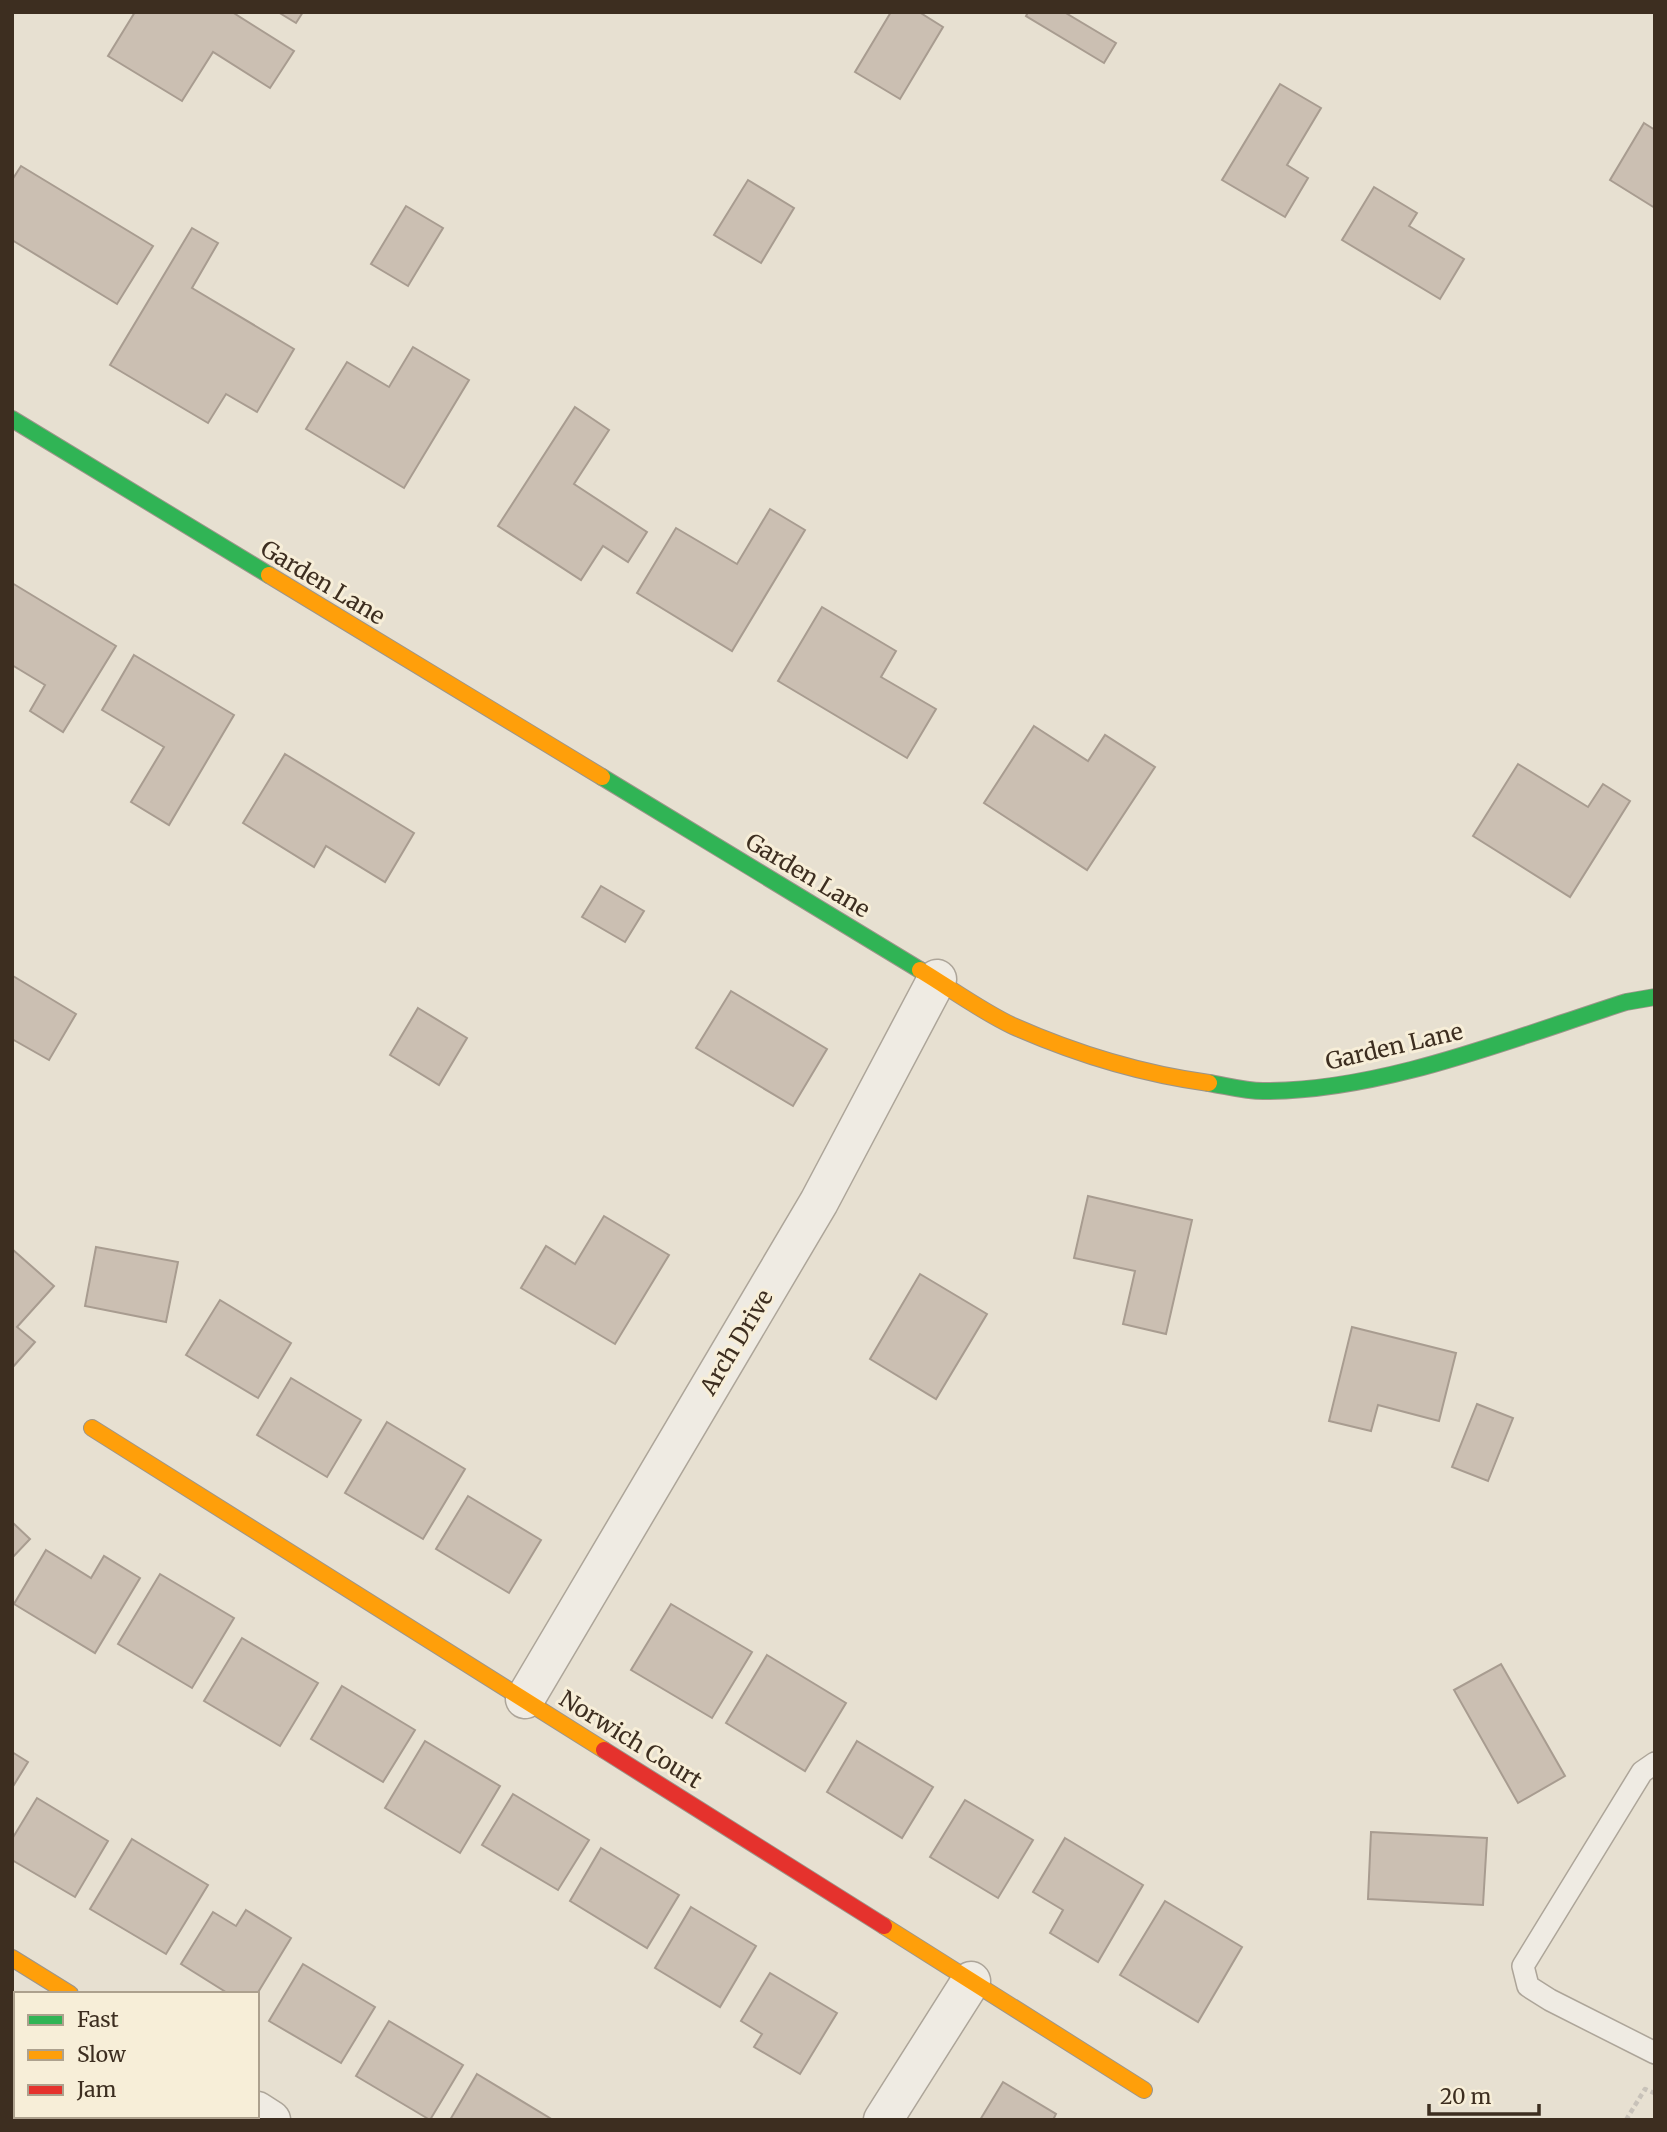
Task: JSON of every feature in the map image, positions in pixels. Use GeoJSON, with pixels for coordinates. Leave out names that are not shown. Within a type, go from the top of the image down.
{"type":"FeatureCollection","features":[{"type":"Feature","properties":{"kind":"street","name":"Garden Lane"},"geometry":{"type":"LineString","coordinates":[[12,419],[1011,1025],[1090,1055],[1180,1079],[1261,1091],[1338,1086],[1425,1066],[1626,1003],[1655,997]]}},
{"type":"Feature","properties":{"kind":"street","name":"Arch Drive"},"geometry":{"type":"LineString","coordinates":[[525,1699],[819,1202],[937,979]]}},
{"type":"Feature","properties":{"kind":"street","name":"Norwich Court"},"geometry":{"type":"LineString","coordinates":[[92,1428],[1144,2090]]}},
{"type":"Feature","properties":{"kind":"street"},"geometry":{"type":"LineString","coordinates":[[12,1958],[67,1992]]}},
{"type":"Feature","properties":{"kind":"street"},"geometry":{"type":"LineString","coordinates":[[883,2120],[971,1981]]}},
{"type":"Feature","properties":{"kind":"lane"},"geometry":{"type":"LineString","coordinates":[[1655,1763],[1642,1772],[1523,1966],[1528,1986],[1550,2000],[1655,2053]]}},
{"type":"Feature","properties":{"kind":"path"},"geometry":{"type":"LineString","coordinates":[[1626,2120],[1645,2089],[1654,2093],[1655,2091]]}},
{"type":"Feature","properties":{"kind":"building"},"geometry":{"type":"Polygon","coordinates":[[[135,12],[232,12],[294,51],[270,88],[213,52],[182,101],[108,56],[135,12]]]}},
{"type":"Feature","properties":{"kind":"building"},"geometry":{"type":"Polygon","coordinates":[[[278,12],[303,12],[296,23],[278,12]]]}},
{"type":"Feature","properties":{"kind":"building"},"geometry":{"type":"Polygon","coordinates":[[[891,12],[919,12],[943,27],[900,99],[855,72],[891,12]]]}},
{"type":"Feature","properties":{"kind":"building"},"geometry":{"type":"Polygon","coordinates":[[[1028,12],[1064,12],[1116,43],[1104,63],[1026,16],[1028,12]]]}},
{"type":"Feature","properties":{"kind":"building"},"geometry":{"type":"Polygon","coordinates":[[[1280,84],[1321,108],[1287,165],[1308,178],[1285,217],[1222,180],[1280,84]]]}},
{"type":"Feature","properties":{"kind":"building"},"geometry":{"type":"Polygon","coordinates":[[[1644,123],[1655,130],[1655,208],[1610,180],[1644,123]]]}},
{"type":"Feature","properties":{"kind":"building"},"geometry":{"type":"Polygon","coordinates":[[[21,166],[153,246],[117,304],[12,240],[12,180],[21,166]]]}},
{"type":"Feature","properties":{"kind":"building"},"geometry":{"type":"Polygon","coordinates":[[[748,180],[794,208],[761,263],[714,235],[748,180]]]}},
{"type":"Feature","properties":{"kind":"building"},"geometry":{"type":"Polygon","coordinates":[[[1374,187],[1417,213],[1409,226],[1464,259],[1440,299],[1342,240],[1374,187]]]}},
{"type":"Feature","properties":{"kind":"building"},"geometry":{"type":"Polygon","coordinates":[[[406,206],[443,228],[408,286],[371,264],[406,206]]]}},
{"type":"Feature","properties":{"kind":"building"},"geometry":{"type":"Polygon","coordinates":[[[192,228],[218,243],[192,288],[294,349],[257,412],[226,394],[208,423],[110,365],[192,228]]]}},
{"type":"Feature","properties":{"kind":"building"},"geometry":{"type":"Polygon","coordinates":[[[413,347],[469,380],[404,488],[306,429],[347,362],[389,387],[413,347]]]}},
{"type":"Feature","properties":{"kind":"building"},"geometry":{"type":"Polygon","coordinates":[[[575,407],[609,430],[574,484],[647,532],[628,562],[603,546],[581,580],[498,526],[575,407]]]}},
{"type":"Feature","properties":{"kind":"building"},"geometry":{"type":"Polygon","coordinates":[[[770,509],[805,530],[732,651],[637,593],[676,528],[737,564],[770,509]]]}},
{"type":"Feature","properties":{"kind":"building"},"geometry":{"type":"Polygon","coordinates":[[[12,583],[116,646],[63,732],[30,711],[45,685],[12,665],[12,583]]]}},
{"type":"Feature","properties":{"kind":"building"},"geometry":{"type":"Polygon","coordinates":[[[822,607],[896,651],[881,677],[936,709],[907,758],[778,681],[822,607]]]}},
{"type":"Feature","properties":{"kind":"building"},"geometry":{"type":"Polygon","coordinates":[[[134,655],[234,715],[169,825],[131,802],[164,747],[102,710],[134,655]]]}},
{"type":"Feature","properties":{"kind":"building"},"geometry":{"type":"Polygon","coordinates":[[[1034,726],[1088,761],[1105,735],[1155,767],[1087,870],[984,803],[1034,726]]]}},
{"type":"Feature","properties":{"kind":"building"},"geometry":{"type":"Polygon","coordinates":[[[285,754],[414,833],[385,882],[326,846],[314,867],[243,823],[285,754]]]}},
{"type":"Feature","properties":{"kind":"building"},"geometry":{"type":"Polygon","coordinates":[[[1518,764],[1588,807],[1603,784],[1630,801],[1570,897],[1473,836],[1518,764]]]}},
{"type":"Feature","properties":{"kind":"building"},"geometry":{"type":"Polygon","coordinates":[[[601,886],[644,911],[625,942],[582,917],[601,886]]]}},
{"type":"Feature","properties":{"kind":"building"},"geometry":{"type":"Polygon","coordinates":[[[13,976],[76,1014],[49,1060],[12,1039],[13,976]]]}},
{"type":"Feature","properties":{"kind":"building"},"geometry":{"type":"Polygon","coordinates":[[[731,991],[827,1049],[793,1106],[696,1048],[731,991]]]}},
{"type":"Feature","properties":{"kind":"building"},"geometry":{"type":"Polygon","coordinates":[[[418,1008],[467,1038],[439,1085],[390,1055],[418,1008]]]}},
{"type":"Feature","properties":{"kind":"building"},"geometry":{"type":"Polygon","coordinates":[[[1088,1196],[1192,1220],[1166,1334],[1123,1324],[1135,1271],[1074,1258],[1088,1196]]]}},
{"type":"Feature","properties":{"kind":"building"},"geometry":{"type":"Polygon","coordinates":[[[604,1216],[669,1255],[615,1344],[521,1288],[546,1246],[575,1264],[604,1216]]]}},
{"type":"Feature","properties":{"kind":"building"},"geometry":{"type":"Polygon","coordinates":[[[96,1247],[178,1262],[166,1322],[85,1306],[96,1247]]]}},
{"type":"Feature","properties":{"kind":"building"},"geometry":{"type":"Polygon","coordinates":[[[12,1249],[54,1286],[17,1327],[35,1342],[12,1368],[12,1249]]]}},
{"type":"Feature","properties":{"kind":"building"},"geometry":{"type":"Polygon","coordinates":[[[920,1274],[987,1314],[936,1399],[870,1359],[920,1274]]]}},
{"type":"Feature","properties":{"kind":"building"},"geometry":{"type":"Polygon","coordinates":[[[220,1300],[291,1343],[258,1398],[186,1355],[220,1300]]]}},
{"type":"Feature","properties":{"kind":"building"},"geometry":{"type":"Polygon","coordinates":[[[1352,1327],[1456,1353],[1439,1421],[1378,1405],[1371,1431],[1329,1421],[1352,1327]]]}},
{"type":"Feature","properties":{"kind":"building"},"geometry":{"type":"Polygon","coordinates":[[[291,1378],[361,1420],[327,1477],[257,1435],[291,1378]]]}},
{"type":"Feature","properties":{"kind":"building"},"geometry":{"type":"Polygon","coordinates":[[[1477,1404],[1513,1418],[1488,1481],[1452,1467],[1477,1404]]]}},
{"type":"Feature","properties":{"kind":"building"},"geometry":{"type":"Polygon","coordinates":[[[387,1422],[465,1469],[423,1539],[345,1493],[387,1422]]]}},
{"type":"Feature","properties":{"kind":"building"},"geometry":{"type":"Polygon","coordinates":[[[468,1496],[541,1540],[509,1593],[436,1549],[468,1496]]]}},
{"type":"Feature","properties":{"kind":"building"},"geometry":{"type":"Polygon","coordinates":[[[12,1522],[30,1539],[12,1558],[12,1522]]]}},
{"type":"Feature","properties":{"kind":"building"},"geometry":{"type":"Polygon","coordinates":[[[46,1550],[91,1578],[104,1556],[140,1578],[95,1653],[14,1604],[46,1550]]]}},
{"type":"Feature","properties":{"kind":"building"},"geometry":{"type":"Polygon","coordinates":[[[160,1574],[234,1618],[192,1688],[118,1644],[160,1574]]]}},
{"type":"Feature","properties":{"kind":"building"},"geometry":{"type":"Polygon","coordinates":[[[671,1604],[752,1652],[712,1718],[631,1670],[671,1604]]]}},
{"type":"Feature","properties":{"kind":"building"},"geometry":{"type":"Polygon","coordinates":[[[242,1638],[318,1683],[280,1746],[204,1701],[242,1638]]]}},
{"type":"Feature","properties":{"kind":"building"},"geometry":{"type":"Polygon","coordinates":[[[767,1655],[846,1703],[805,1771],[726,1723],[767,1655]]]}},
{"type":"Feature","properties":{"kind":"building"},"geometry":{"type":"Polygon","coordinates":[[[1501,1664],[1565,1776],[1518,1803],[1454,1690],[1501,1664]]]}},
{"type":"Feature","properties":{"kind":"building"},"geometry":{"type":"Polygon","coordinates":[[[342,1686],[415,1730],[383,1782],[311,1739],[342,1686]]]}},
{"type":"Feature","properties":{"kind":"building"},"geometry":{"type":"Polygon","coordinates":[[[425,1741],[500,1786],[460,1853],[385,1808],[425,1741]]]}},
{"type":"Feature","properties":{"kind":"building"},"geometry":{"type":"Polygon","coordinates":[[[857,1741],[933,1787],[902,1838],[827,1792],[857,1741]]]}},
{"type":"Feature","properties":{"kind":"building"},"geometry":{"type":"Polygon","coordinates":[[[12,1752],[28,1762],[12,1788],[12,1752]]]}},
{"type":"Feature","properties":{"kind":"building"},"geometry":{"type":"Polygon","coordinates":[[[513,1794],[589,1840],[558,1890],[482,1845],[513,1794]]]}},
{"type":"Feature","properties":{"kind":"building"},"geometry":{"type":"Polygon","coordinates":[[[37,1798],[108,1841],[75,1897],[12,1860],[12,1839],[37,1798]]]}},
{"type":"Feature","properties":{"kind":"building"},"geometry":{"type":"Polygon","coordinates":[[[965,1800],[1033,1840],[998,1898],[930,1857],[965,1800]]]}},
{"type":"Feature","properties":{"kind":"building"},"geometry":{"type":"Polygon","coordinates":[[[1371,1832],[1487,1838],[1483,1905],[1368,1899],[1371,1832]]]}},
{"type":"Feature","properties":{"kind":"building"},"geometry":{"type":"Polygon","coordinates":[[[1065,1838],[1143,1885],[1098,1962],[1050,1933],[1063,1910],[1033,1892],[1065,1838]]]}},
{"type":"Feature","properties":{"kind":"building"},"geometry":{"type":"Polygon","coordinates":[[[132,1839],[208,1885],[166,1954],[90,1909],[132,1839]]]}},
{"type":"Feature","properties":{"kind":"building"},"geometry":{"type":"Polygon","coordinates":[[[601,1848],[679,1895],[647,1948],[570,1901],[601,1848]]]}},
{"type":"Feature","properties":{"kind":"building"},"geometry":{"type":"Polygon","coordinates":[[[1165,1901],[1242,1947],[1198,2022],[1120,1975],[1165,1901]]]}},
{"type":"Feature","properties":{"kind":"building"},"geometry":{"type":"Polygon","coordinates":[[[691,1907],[756,1946],[720,2007],[655,1968],[691,1907]]]}},
{"type":"Feature","properties":{"kind":"building"},"geometry":{"type":"Polygon","coordinates":[[[246,1910],[291,1938],[258,1992],[226,1992],[181,1964],[213,1912],[236,1926],[246,1910]]]}},
{"type":"Feature","properties":{"kind":"building"},"geometry":{"type":"Polygon","coordinates":[[[303,1964],[375,2007],[341,2063],[269,2021],[303,1964]]]}},
{"type":"Feature","properties":{"kind":"building"},"geometry":{"type":"Polygon","coordinates":[[[770,1973],[837,2013],[800,2074],[754,2047],[762,2034],[741,2021],[770,1973]]]}},
{"type":"Feature","properties":{"kind":"building"},"geometry":{"type":"Polygon","coordinates":[[[389,2021],[463,2065],[430,2120],[356,2076],[389,2021]]]}},
{"type":"Feature","properties":{"kind":"building"},"geometry":{"type":"Polygon","coordinates":[[[477,2074],[553,2120],[450,2120],[477,2074]]]}},
{"type":"Feature","properties":{"kind":"building"},"geometry":{"type":"Polygon","coordinates":[[[1003,2082],[1056,2114],[1053,2120],[980,2120],[1003,2082]]]}},
{"type":"Feature","properties":{"kind":"building"},"geometry":{"type":"Polygon","coordinates":[[[12,2090],[14,2118],[63,2118],[62,2120],[12,2120],[12,2090]]]}},
{"type":"Feature","properties":{"kind":"traffic: fast"},"geometry":{"type":"LineString","coordinates":[[12,419],[269,575]]}},
{"type":"Feature","properties":{"kind":"traffic: fast"},"geometry":{"type":"LineString","coordinates":[[602,777],[920,970]]}},
{"type":"Feature","properties":{"kind":"traffic: fast"},"geometry":{"type":"LineString","coordinates":[[1209,1083],[1263,1091],[1354,1083],[1446,1060],[1626,1002],[1655,997]]}},
{"type":"Feature","properties":{"kind":"traffic: slow"},"geometry":{"type":"LineString","coordinates":[[269,575],[602,777]]}},
{"type":"Feature","properties":{"kind":"traffic: slow"},"geometry":{"type":"LineString","coordinates":[[920,970],[989,1013],[1036,1036],[1084,1054],[1134,1068],[1209,1083]]}},
{"type":"Feature","properties":{"kind":"traffic: slow"},"geometry":{"type":"LineString","coordinates":[[92,1428],[604,1750]]}},
{"type":"Feature","properties":{"kind":"traffic: slow"},"geometry":{"type":"LineString","coordinates":[[884,1926],[1144,2090]]}},
{"type":"Feature","properties":{"kind":"traffic: slow"},"geometry":{"type":"LineString","coordinates":[[12,1958],[67,1992]]}},
{"type":"Feature","properties":{"kind":"traffic: jam"},"geometry":{"type":"LineString","coordinates":[[604,1750],[884,1926]]}}]}
